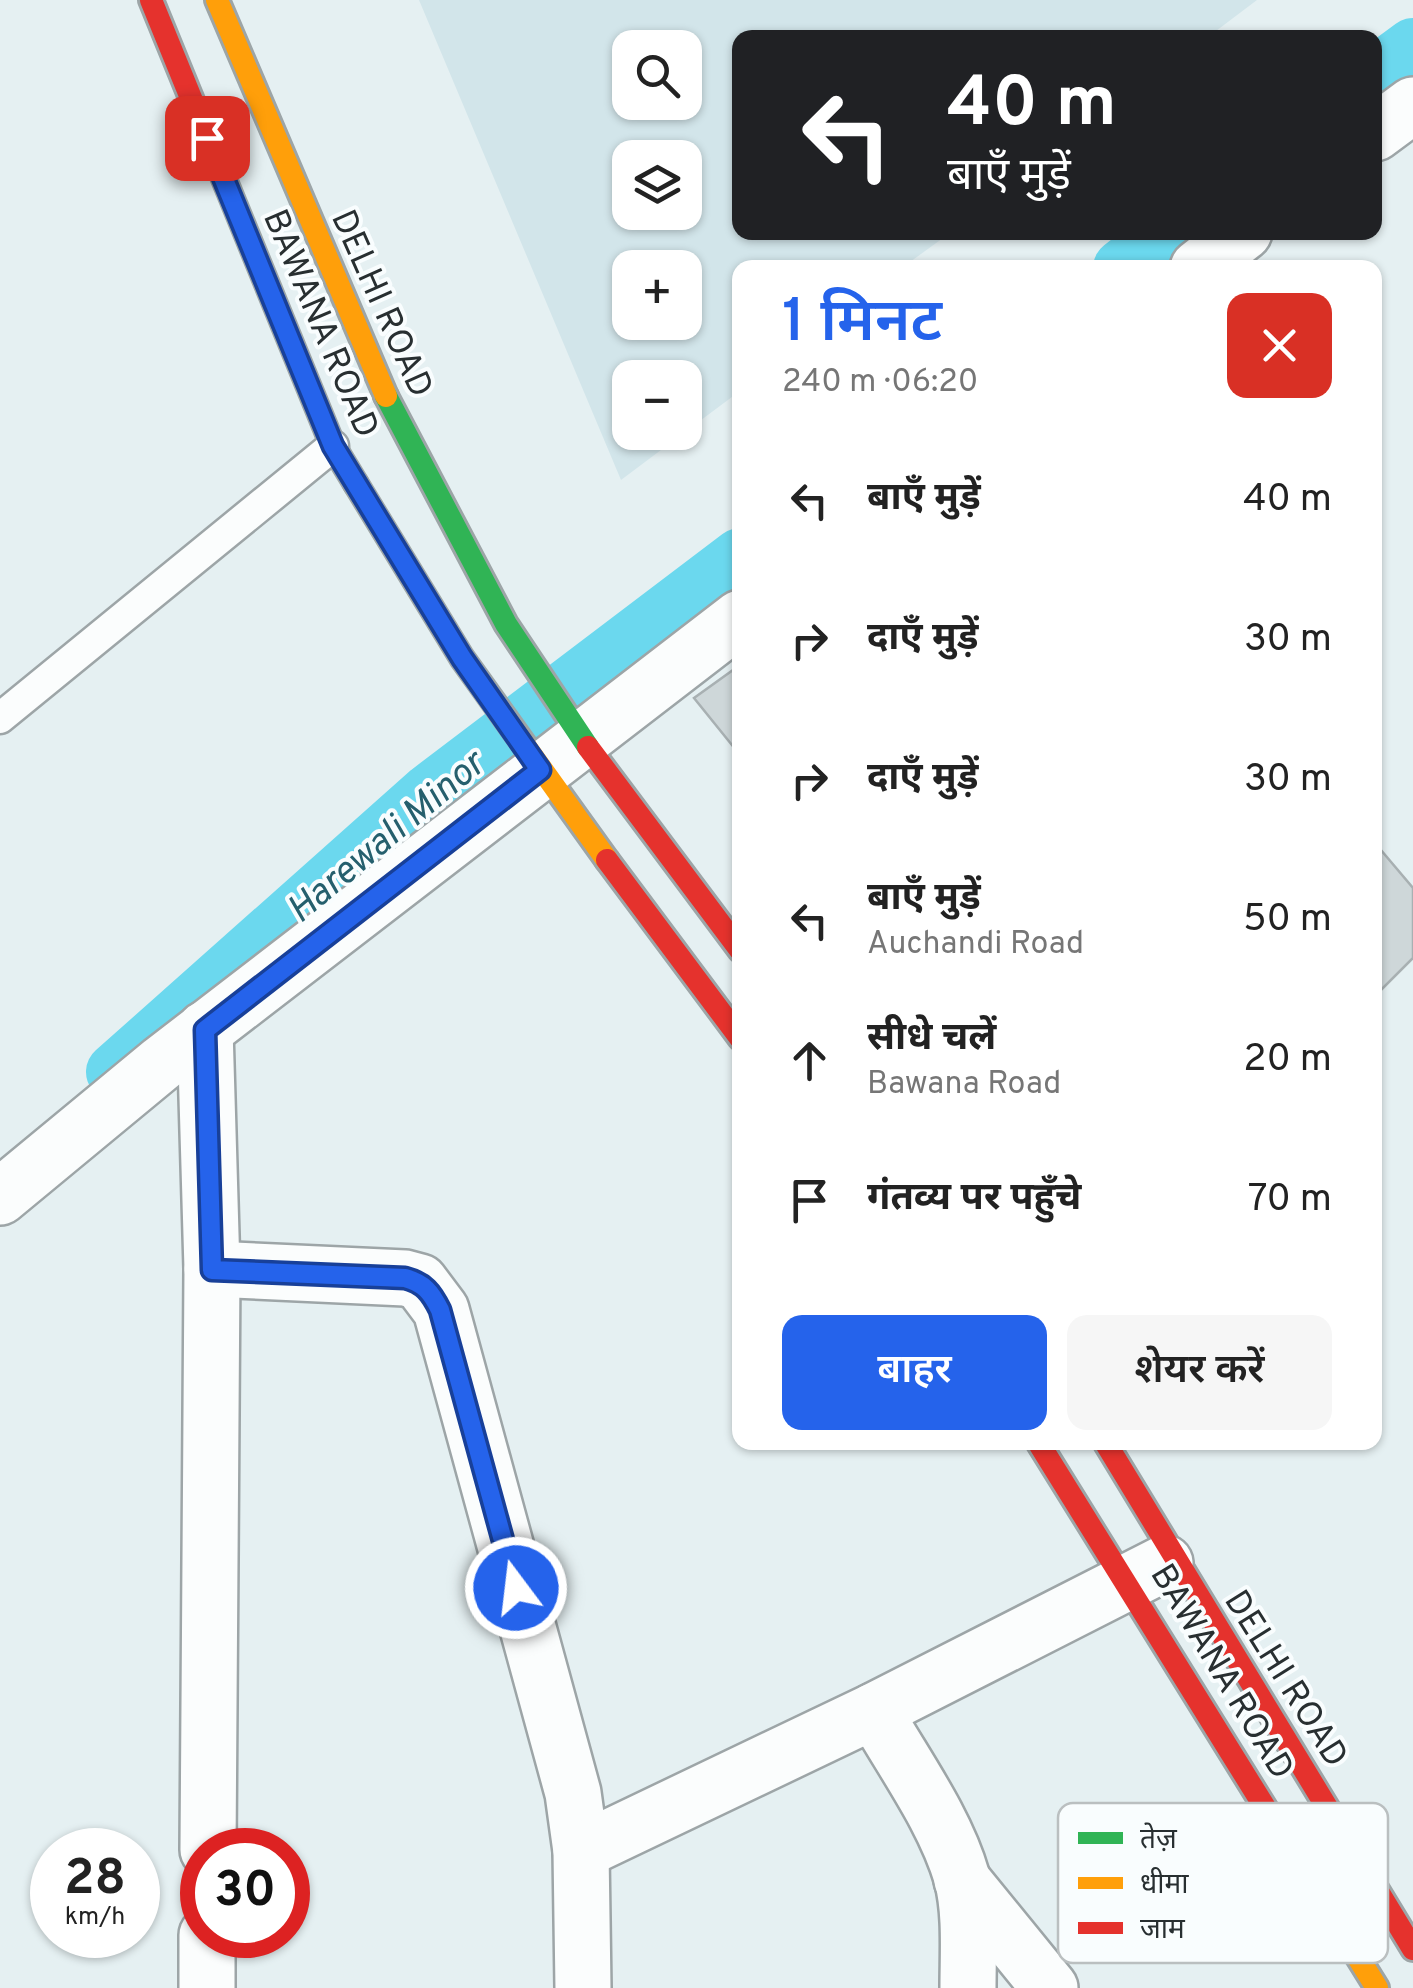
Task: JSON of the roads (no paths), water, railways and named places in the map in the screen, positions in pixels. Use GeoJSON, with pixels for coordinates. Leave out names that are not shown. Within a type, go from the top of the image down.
{"type":"FeatureCollection","features":[{"type":"Feature","properties":{"kind":"main road","name":"BAWANA ROAD"},"geometry":{"type":"LineString","coordinates":[[152,0],[333,446],[385,516],[462,658],[530,757]]}},
{"type":"Feature","properties":{"kind":"main road","name":"DELHI ROAD"},"geometry":{"type":"LineString","coordinates":[[218,0],[362,351],[425,489],[506,624],[574,724]]}},
{"type":"Feature","properties":{"kind":"main road"},"geometry":{"type":"LineString","coordinates":[[574,724],[732,939]]}},
{"type":"Feature","properties":{"kind":"main road"},"geometry":{"type":"LineString","coordinates":[[530,757],[732,1027]]}},
{"type":"Feature","properties":{"kind":"main road","name":"BAWANA ROAD"},"geometry":{"type":"LineString","coordinates":[[1045,1450],[1151,1571],[1277,1803]]}},
{"type":"Feature","properties":{"kind":"main road","name":"DELHI ROAD"},"geometry":{"type":"LineString","coordinates":[[1107,1450],[1151,1571],[1312,1803]]}},
{"type":"Feature","properties":{"kind":"main road","name":"DELHI ROAD"},"geometry":{"type":"LineString","coordinates":[[1388,1913],[1413,1949]]}},
{"type":"Feature","properties":{"kind":"main road","name":"BAWANA ROAD"},"geometry":{"type":"LineString","coordinates":[[1363,1963],[1377,1988]]}},
{"type":"Feature","properties":{"kind":"street"},"geometry":{"type":"LineString","coordinates":[[1382,129],[1413,105]]}},
{"type":"Feature","properties":{"kind":"street"},"geometry":{"type":"LineString","coordinates":[[1208,260],[1234,240]]}},
{"type":"Feature","properties":{"kind":"street"},"geometry":{"type":"LineString","coordinates":[[0,1198],[530,757],[574,724],[732,623]]}},
{"type":"Feature","properties":{"kind":"street"},"geometry":{"type":"LineString","coordinates":[[205,1030],[212,1270],[208,1828]]}},
{"type":"Feature","properties":{"kind":"street"},"geometry":{"type":"LineString","coordinates":[[212,1270],[405,1278],[420,1282],[432,1293],[440,1310],[574,1794],[581,1852],[583,1988]]}},
{"type":"Feature","properties":{"kind":"street"},"geometry":{"type":"LineString","coordinates":[[581,1852],[874,1711],[1151,1571]]}},
{"type":"Feature","properties":{"kind":"street"},"geometry":{"type":"LineString","coordinates":[[874,1711],[948,1843],[962,1880],[969,1934],[968,1988]]}},
{"type":"Feature","properties":{"kind":"street"},"geometry":{"type":"LineString","coordinates":[[962,1880],[1050,1988]]}},
{"type":"Feature","properties":{"kind":"street"},"geometry":{"type":"LineString","coordinates":[[207,1958],[207,1988]]}},
{"type":"Feature","properties":{"kind":"lane"},"geometry":{"type":"LineString","coordinates":[[0,718],[333,446]]}},
{"type":"Feature","properties":{"kind":"waterway","name":"Harewali Minor"},"geometry":{"type":"LineString","coordinates":[[1382,70],[1413,47]]}},
{"type":"Feature","properties":{"kind":"waterway","name":"Harewali Minor"},"geometry":{"type":"LineString","coordinates":[[1132,260],[1158,240]]}},
{"type":"Feature","properties":{"kind":"waterway","name":"Harewali Minor"},"geometry":{"type":"LineString","coordinates":[[115,1072],[430,792],[732,563]]}}]}
